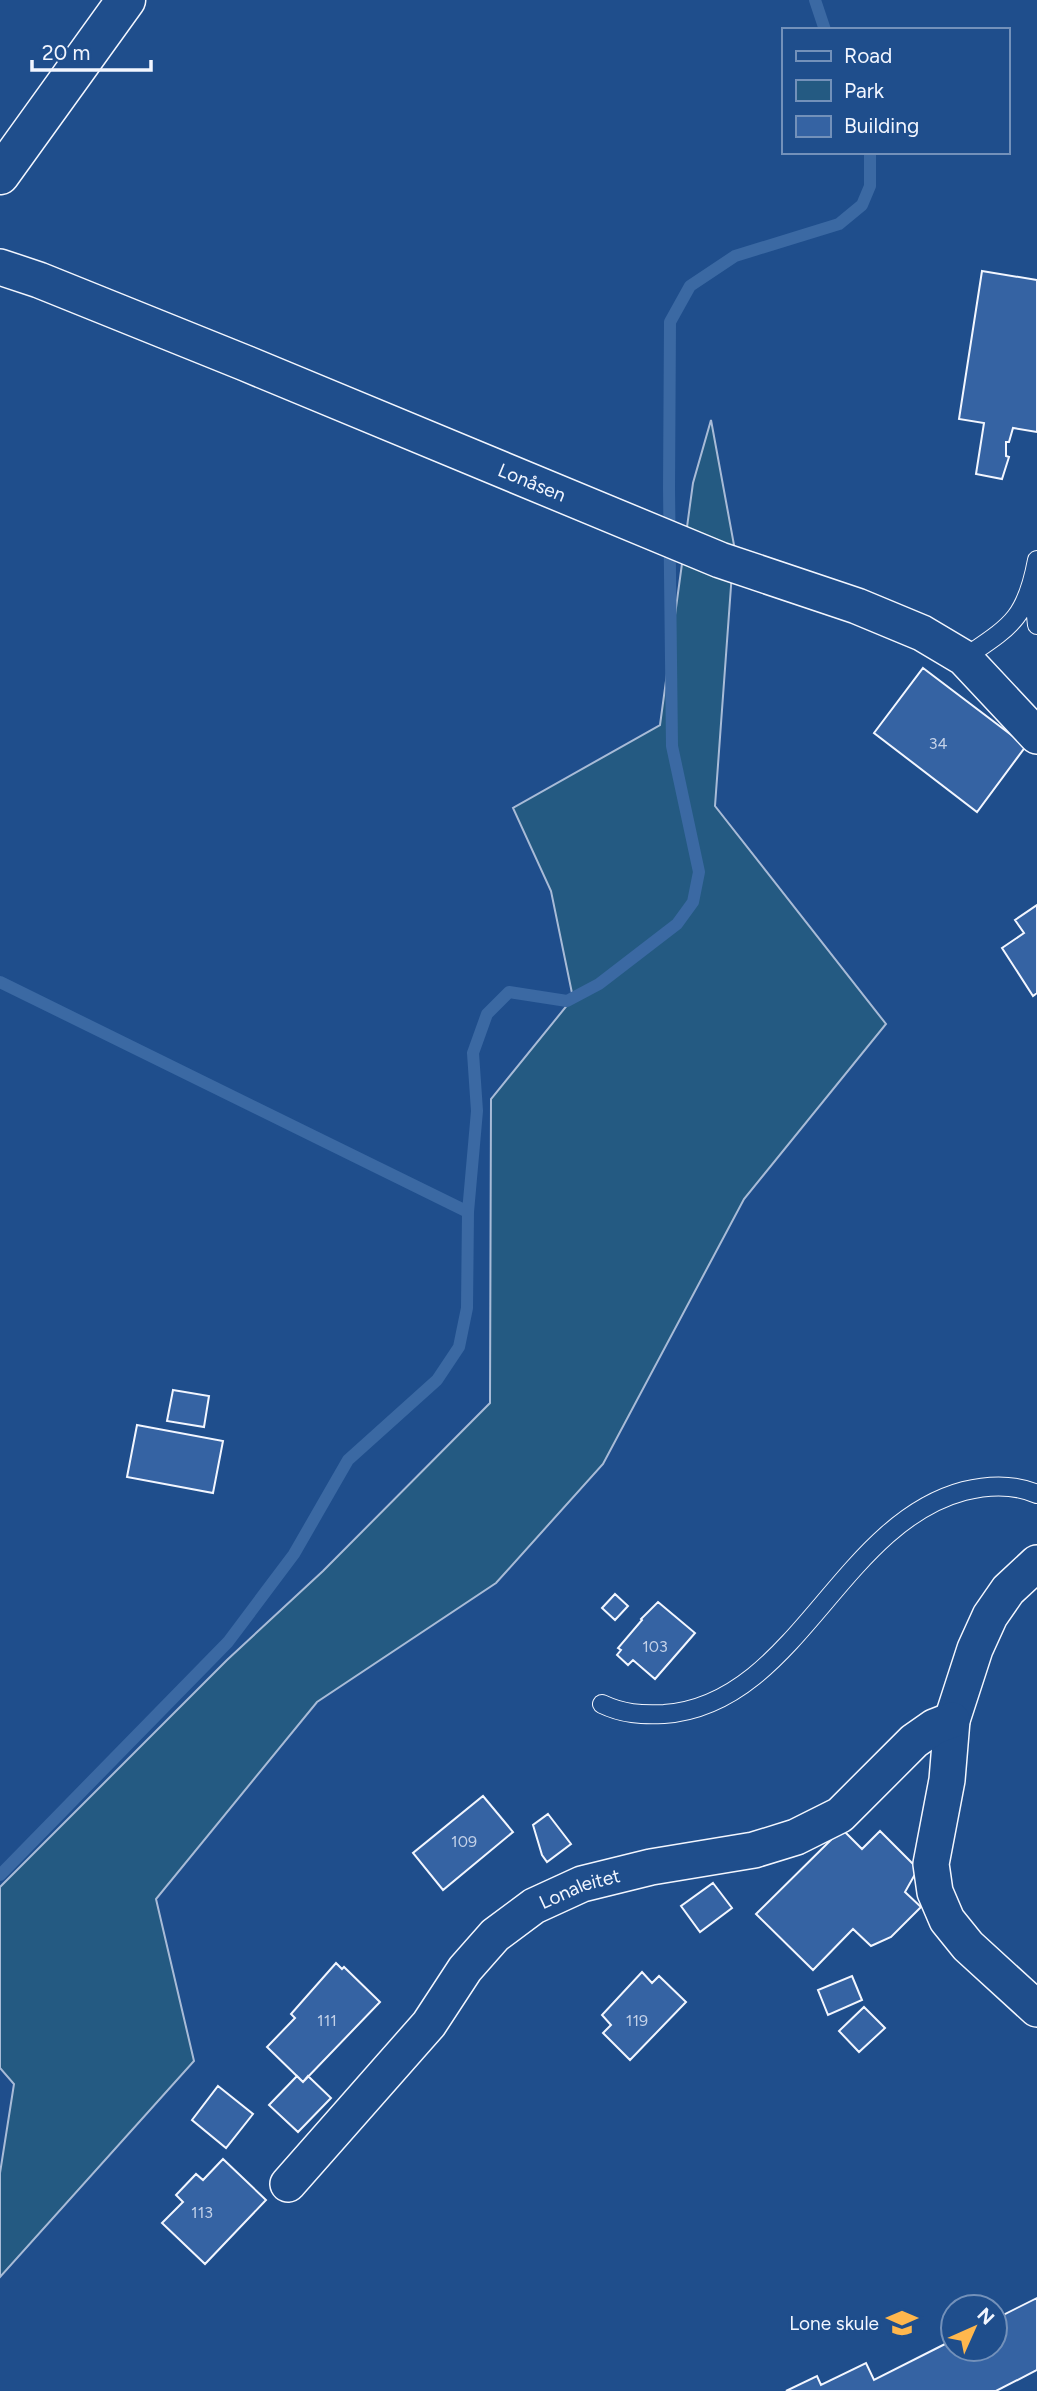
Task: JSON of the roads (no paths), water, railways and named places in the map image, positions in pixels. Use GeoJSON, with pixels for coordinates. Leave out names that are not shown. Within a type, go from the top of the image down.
{"type":"FeatureCollection","features":[{"type":"Feature","properties":{"kind":"main road"},"geometry":{"type":"LineString","coordinates":[[0,175],[126,0]]}},
{"type":"Feature","properties":{"kind":"street","name":"Lonåsen"},"geometry":{"type":"LineString","coordinates":[[0,267],[39,279],[720,560],[868,610],[922,633],[964,658],[1037,736]]}},
{"type":"Feature","properties":{"kind":"street"},"geometry":{"type":"LineString","coordinates":[[1037,1563],[1008,1590],[990,1616],[975,1649],[952,1720],[947,1780],[931,1864],[934,1892],[947,1920],[968,1946],[1037,2009]]}},
{"type":"Feature","properties":{"kind":"street","name":"Lonaleitet"},"geometry":{"type":"LineString","coordinates":[[288,2183],[429,2024],[473,1960],[495,1935],[534,1906],[582,1884],[651,1867],[754,1850],[796,1837],[840,1815],[914,1741],[933,1727],[952,1720]]}},
{"type":"Feature","properties":{"kind":"lane"},"geometry":{"type":"LineString","coordinates":[[964,658],[1002,632],[1021,612],[1032,585],[1037,560]]}},
{"type":"Feature","properties":{"kind":"lane"},"geometry":{"type":"LineString","coordinates":[[1032,585],[1037,625]]}},
{"type":"Feature","properties":{"kind":"lane"},"geometry":{"type":"LineString","coordinates":[[602,1704],[639,1715],[675,1713],[718,1701],[767,1664],[868,1553],[895,1527],[919,1510],[952,1494],[978,1487],[999,1486],[1037,1494]]}},
{"type":"Feature","properties":{"kind":"waterway"},"geometry":{"type":"LineString","coordinates":[[815,0],[824,28]]}},
{"type":"Feature","properties":{"kind":"waterway"},"geometry":{"type":"LineString","coordinates":[[468,1212],[477,1111],[473,1053],[487,1014],[509,992],[567,1001],[599,984],[677,924],[693,902],[699,872],[672,746],[670,322],[690,286],[735,256],[839,224],[862,205],[870,186],[870,154]]}},
{"type":"Feature","properties":{"kind":"waterway"},"geometry":{"type":"LineString","coordinates":[[0,982],[468,1212],[467,1308],[459,1347],[437,1380],[348,1460],[294,1554],[228,1642],[0,1875]]}},
{"type":"Feature","properties":{"kind":"place","name":"Lone skule"},"geometry":{"type":"Point","coordinates":[902,2323]}}]}
